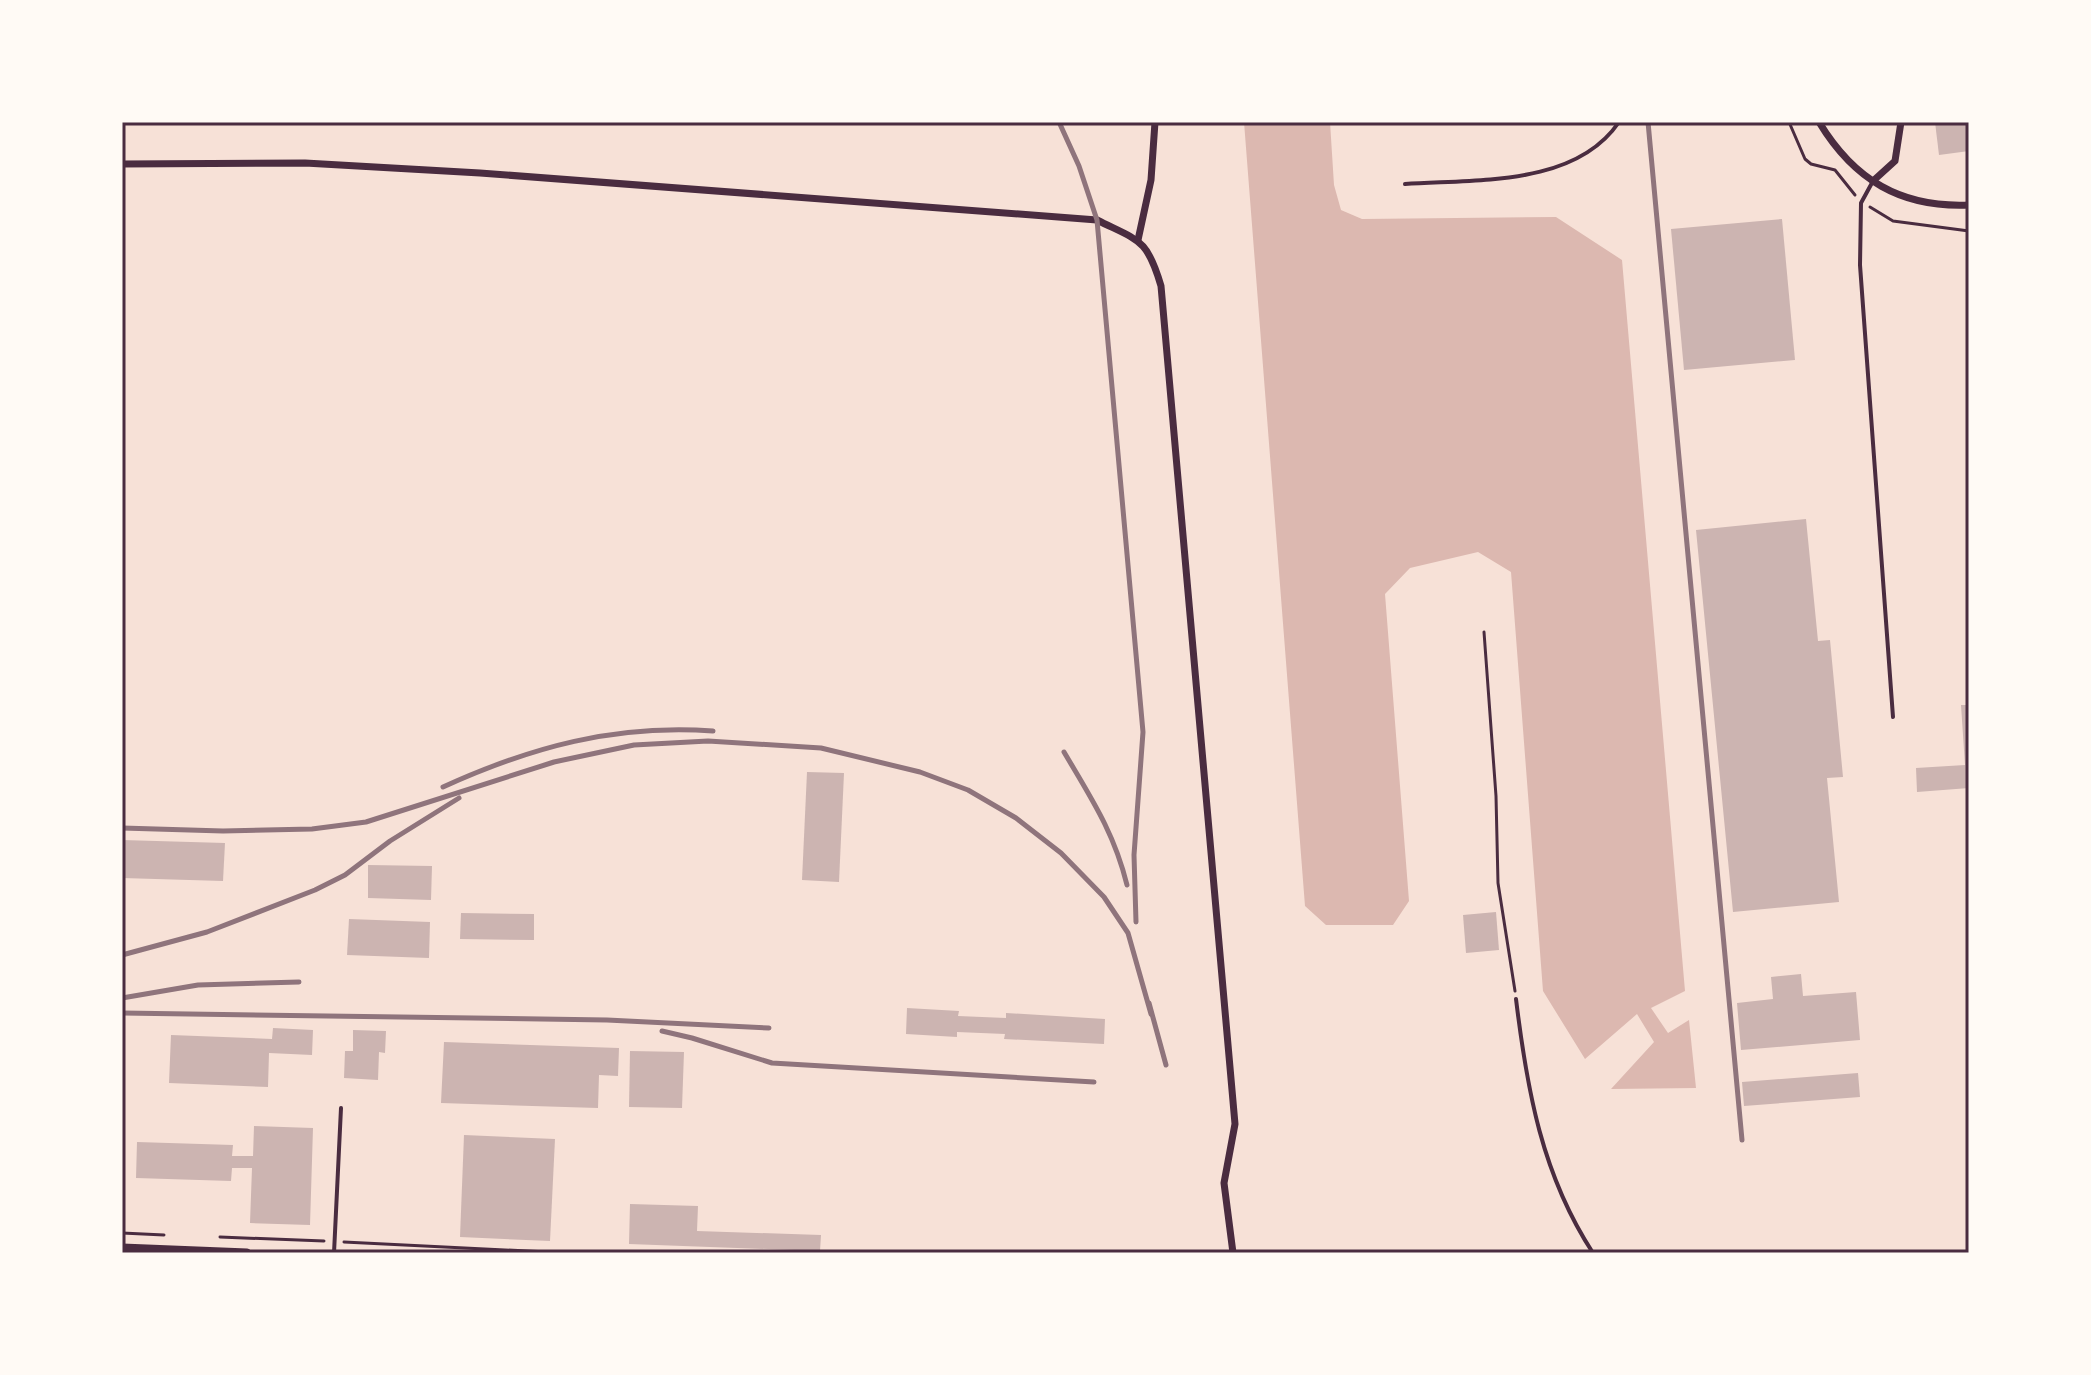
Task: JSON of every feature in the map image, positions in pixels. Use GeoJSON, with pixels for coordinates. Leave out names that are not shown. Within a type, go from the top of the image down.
{"type":"FeatureCollection","features":[{"type":"Feature","properties":{"kind":"street"},"geometry":{"type":"LineString","coordinates":[[1138,240],[1151,180],[1155,122]]}},
{"type":"Feature","properties":{"kind":"street"},"geometry":{"type":"LineString","coordinates":[[1819,122],[1834,147],[1873,181],[1904,199],[1943,206],[1969,205]]}},
{"type":"Feature","properties":{"kind":"street"},"geometry":{"type":"LineString","coordinates":[[1873,181],[1895,161],[1901,122]]}},
{"type":"Feature","properties":{"kind":"street"},"geometry":{"type":"LineString","coordinates":[[122,164],[305,163],[480,173],[1097,220],[1138,240],[1152,256],[1161,286],[1235,1124],[1224,1183],[1233,1253]]}},
{"type":"Feature","properties":{"kind":"street"},"geometry":{"type":"LineString","coordinates":[[122,1248],[247,1253]]}},
{"type":"Feature","properties":{"kind":"lane"},"geometry":{"type":"LineString","coordinates":[[1405,184],[1527,175],[1557,168],[1587,153],[1619,122]]}},
{"type":"Feature","properties":{"kind":"lane"},"geometry":{"type":"LineString","coordinates":[[1873,181],[1861,203],[1860,265],[1893,717]]}},
{"type":"Feature","properties":{"kind":"lane"},"geometry":{"type":"LineString","coordinates":[[1516,999],[1534,1120],[1551,1171],[1577,1229],[1593,1253]]}},
{"type":"Feature","properties":{"kind":"lane"},"geometry":{"type":"LineString","coordinates":[[334,1253],[341,1108]]}},
{"type":"Feature","properties":{"kind":"path"},"geometry":{"type":"LineString","coordinates":[[1484,632],[1496,796],[1498,883],[1516,999]]}},
{"type":"Feature","properties":{"kind":"shaded area"},"geometry":{"type":"Polygon","coordinates":[[[1244,122],[1330,122],[1334,185],[1341,210],[1362,219],[1556,217],[1622,260],[1685,991],[1651,1008],[1668,1033],[1689,1020],[1696,1088],[1611,1089],[1654,1042],[1637,1014],[1585,1059],[1543,991],[1511,572],[1478,552],[1410,568],[1385,594],[1409,901],[1393,925],[1326,925],[1305,906],[1244,122]]]}},
{"type":"Feature","properties":{"kind":"building"},"geometry":{"type":"Polygon","coordinates":[[[1935,122],[1969,122],[1969,151],[1939,155],[1935,122]]]}},
{"type":"Feature","properties":{"kind":"building"},"geometry":{"type":"Polygon","coordinates":[[[1782,219],[1795,360],[1684,370],[1671,229],[1782,219]]]}},
{"type":"Feature","properties":{"kind":"building"},"geometry":{"type":"Polygon","coordinates":[[[1806,519],[1818,641],[1830,640],[1843,777],[1827,778],[1839,902],[1733,912],[1696,530],[1806,519]]]}},
{"type":"Feature","properties":{"kind":"building"},"geometry":{"type":"Polygon","coordinates":[[[1961,705],[1969,705],[1969,788],[1917,792],[1916,768],[1965,765],[1961,705]]]}},
{"type":"Feature","properties":{"kind":"building"},"geometry":{"type":"Polygon","coordinates":[[[807,772],[844,773],[839,882],[802,880],[807,772]]]}},
{"type":"Feature","properties":{"kind":"building"},"geometry":{"type":"Polygon","coordinates":[[[122,840],[225,843],[223,881],[122,878],[122,840]]]}},
{"type":"Feature","properties":{"kind":"building"},"geometry":{"type":"Polygon","coordinates":[[[368,865],[432,866],[431,900],[368,898],[368,865]]]}},
{"type":"Feature","properties":{"kind":"building"},"geometry":{"type":"Polygon","coordinates":[[[1496,912],[1499,950],[1466,953],[1463,915],[1496,912]]]}},
{"type":"Feature","properties":{"kind":"building"},"geometry":{"type":"Polygon","coordinates":[[[461,913],[534,914],[534,940],[460,939],[461,913]]]}},
{"type":"Feature","properties":{"kind":"building"},"geometry":{"type":"Polygon","coordinates":[[[349,919],[430,922],[429,958],[347,955],[349,919]]]}},
{"type":"Feature","properties":{"kind":"building"},"geometry":{"type":"Polygon","coordinates":[[[1801,974],[1803,996],[1856,992],[1860,1040],[1741,1050],[1737,1003],[1773,999],[1771,977],[1801,974]]]}},
{"type":"Feature","properties":{"kind":"building"},"geometry":{"type":"Polygon","coordinates":[[[907,1008],[959,1011],[958,1016],[1006,1018],[1006,1013],[1105,1019],[1104,1044],[1004,1039],[1005,1034],[957,1032],[957,1037],[906,1034],[907,1008]]]}},
{"type":"Feature","properties":{"kind":"building"},"geometry":{"type":"Polygon","coordinates":[[[273,1028],[313,1030],[312,1055],[269,1053],[268,1087],[169,1083],[171,1035],[272,1039],[273,1028]]]}},
{"type":"Feature","properties":{"kind":"building"},"geometry":{"type":"Polygon","coordinates":[[[353,1030],[386,1031],[385,1053],[379,1052],[378,1080],[344,1078],[345,1051],[353,1051],[353,1030]]]}},
{"type":"Feature","properties":{"kind":"building"},"geometry":{"type":"Polygon","coordinates":[[[444,1042],[619,1048],[618,1076],[599,1075],[598,1108],[441,1103],[444,1042]]]}},
{"type":"Feature","properties":{"kind":"building"},"geometry":{"type":"Polygon","coordinates":[[[630,1051],[684,1052],[682,1108],[629,1107],[630,1051]]]}},
{"type":"Feature","properties":{"kind":"building"},"geometry":{"type":"Polygon","coordinates":[[[1858,1073],[1860,1097],[1744,1106],[1742,1082],[1858,1073]]]}},
{"type":"Feature","properties":{"kind":"building"},"geometry":{"type":"Polygon","coordinates":[[[254,1126],[313,1128],[310,1225],[250,1223],[252,1168],[232,1168],[231,1181],[136,1178],[137,1142],[233,1145],[232,1156],[253,1156],[254,1126]]]}},
{"type":"Feature","properties":{"kind":"building"},"geometry":{"type":"Polygon","coordinates":[[[464,1135],[555,1139],[550,1241],[460,1237],[464,1135]]]}},
{"type":"Feature","properties":{"kind":"building"},"geometry":{"type":"Polygon","coordinates":[[[630,1204],[698,1206],[697,1231],[821,1235],[820,1251],[629,1244],[630,1204]]]}},
{"type":"Feature","properties":{"kind":"railway"},"geometry":{"type":"LineString","coordinates":[[1059,122],[1079,166],[1097,220],[1143,732],[1134,855],[1136,922]]}},
{"type":"Feature","properties":{"kind":"railway"},"geometry":{"type":"LineString","coordinates":[[1648,122],[1742,1140]]}},
{"type":"Feature","properties":{"kind":"railway"},"geometry":{"type":"LineString","coordinates":[[443,787],[509,760],[574,741],[642,731],[713,731]]}},
{"type":"Feature","properties":{"kind":"railway"},"geometry":{"type":"LineString","coordinates":[[122,828],[223,831],[312,829],[366,822],[554,762],[634,745],[708,741],[821,748],[920,772],[968,790],[1016,818],[1061,853],[1104,897],[1128,933],[1151,1014]]}},
{"type":"Feature","properties":{"kind":"railway"},"geometry":{"type":"LineString","coordinates":[[1064,752],[1108,832],[1127,885]]}},
{"type":"Feature","properties":{"kind":"railway"},"geometry":{"type":"LineString","coordinates":[[122,955],[207,932],[315,890],[345,875],[390,841],[459,798]]}},
{"type":"Feature","properties":{"kind":"railway"},"geometry":{"type":"LineString","coordinates":[[122,998],[198,985],[299,982]]}},
{"type":"Feature","properties":{"kind":"railway"},"geometry":{"type":"LineString","coordinates":[[1149,1003],[1166,1065]]}},
{"type":"Feature","properties":{"kind":"railway"},"geometry":{"type":"LineString","coordinates":[[122,1013],[607,1020],[769,1028]]}},
{"type":"Feature","properties":{"kind":"railway"},"geometry":{"type":"LineString","coordinates":[[662,1031],[772,1063],[1094,1082]]}}]}
